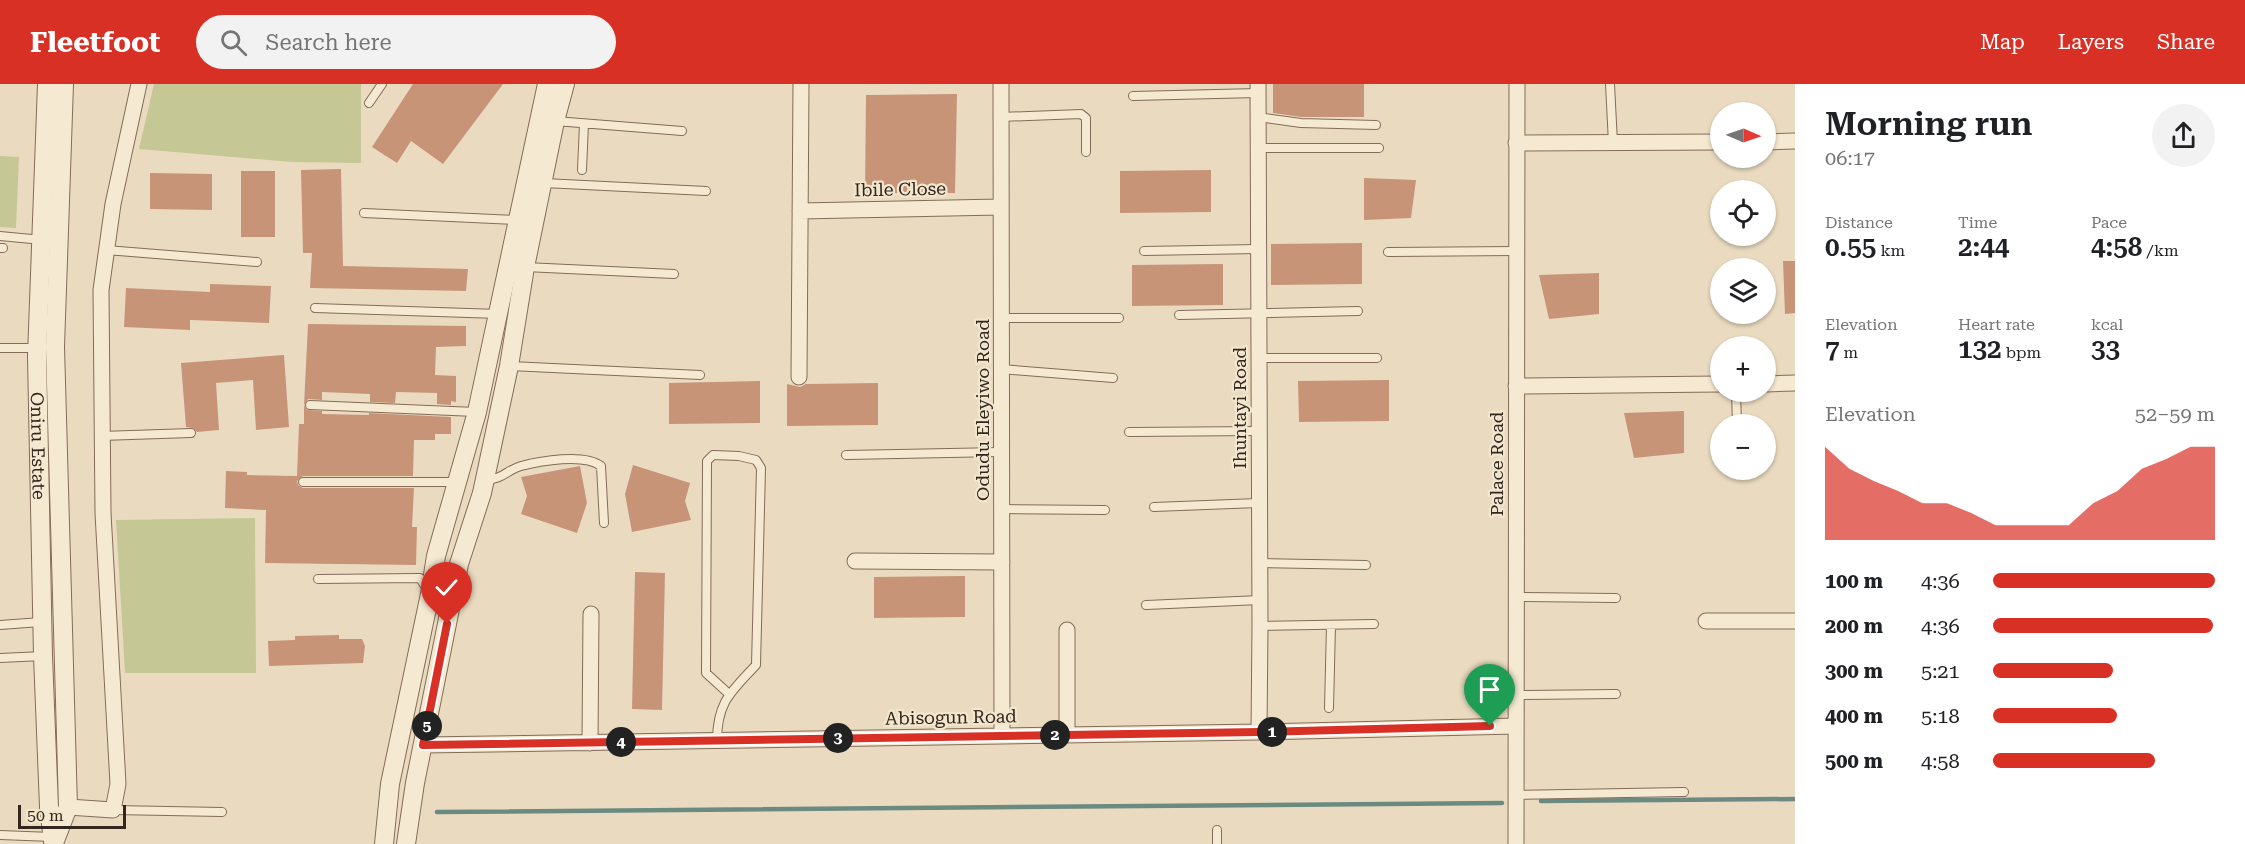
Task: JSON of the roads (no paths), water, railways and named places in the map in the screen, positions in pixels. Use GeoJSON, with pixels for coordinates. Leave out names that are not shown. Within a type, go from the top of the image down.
{"type":"FeatureCollection","features":[{"type":"Feature","properties":{"kind":"street","name":"Oniru Estate"},"geometry":{"type":"LineString","coordinates":[[47,84],[40,240],[68,807]]}},
{"type":"Feature","properties":{"kind":"street","name":"Oniru Estate"},"geometry":{"type":"LineString","coordinates":[[53,842],[49,807],[42,622],[46,348],[59,242],[64,84]]}},
{"type":"Feature","properties":{"kind":"street"},"geometry":{"type":"LineString","coordinates":[[49,807],[113,810],[118,774],[103,513],[100,332],[105,250],[139,84]]}},
{"type":"Feature","properties":{"kind":"street"},"geometry":{"type":"LineString","coordinates":[[384,844],[390,784],[436,556],[477,412],[547,84]]}},
{"type":"Feature","properties":{"kind":"street"},"geometry":{"type":"LineString","coordinates":[[406,844],[459,564],[484,480],[509,366],[525,267],[555,121],[565,84]]}},
{"type":"Feature","properties":{"kind":"street"},"geometry":{"type":"LineString","coordinates":[[799,376],[801,84]]}},
{"type":"Feature","properties":{"kind":"street","name":"Odudu Eleyiwo Road"},"geometry":{"type":"LineString","coordinates":[[1001,84],[1002,735]]}},
{"type":"Feature","properties":{"kind":"street","name":"Palace Road"},"geometry":{"type":"LineString","coordinates":[[1516,844],[1517,84]]}},
{"type":"Feature","properties":{"kind":"street","name":"Ihuntayi Road"},"geometry":{"type":"LineString","coordinates":[[1258,89],[1259,732]]}},
{"type":"Feature","properties":{"kind":"street"},"geometry":{"type":"LineString","coordinates":[[1776,141],[1795,141]]}},
{"type":"Feature","properties":{"kind":"street"},"geometry":{"type":"LineString","coordinates":[[1516,143],[1710,142]]}},
{"type":"Feature","properties":{"kind":"street","name":"Ibile Close"},"geometry":{"type":"LineString","coordinates":[[800,211],[1000,207]]}},
{"type":"Feature","properties":{"kind":"street"},"geometry":{"type":"LineString","coordinates":[[1776,384],[1795,383]]}},
{"type":"Feature","properties":{"kind":"street"},"geometry":{"type":"LineString","coordinates":[[1516,386],[1710,384]]}},
{"type":"Feature","properties":{"kind":"street"},"geometry":{"type":"LineString","coordinates":[[436,556],[459,564]]}},
{"type":"Feature","properties":{"kind":"street"},"geometry":{"type":"LineString","coordinates":[[855,561],[1002,562]]}},
{"type":"Feature","properties":{"kind":"street"},"geometry":{"type":"LineString","coordinates":[[590,743],[591,614]]}},
{"type":"Feature","properties":{"kind":"street"},"geometry":{"type":"LineString","coordinates":[[1706,621],[1795,621]]}},
{"type":"Feature","properties":{"kind":"street"},"geometry":{"type":"LineString","coordinates":[[1066,735],[1067,630]]}},
{"type":"Feature","properties":{"kind":"street","name":"Abisogun Road"},"geometry":{"type":"LineString","coordinates":[[423,745],[1516,726]]}},
{"type":"Feature","properties":{"kind":"street"},"geometry":{"type":"LineString","coordinates":[[53,842],[68,807]]}},
{"type":"Feature","properties":{"kind":"lane"},"geometry":{"type":"LineString","coordinates":[[369,103],[382,84]]}},
{"type":"Feature","properties":{"kind":"lane"},"geometry":{"type":"LineString","coordinates":[[1610,84],[1613,143]]}},
{"type":"Feature","properties":{"kind":"lane"},"geometry":{"type":"LineString","coordinates":[[1133,96],[1258,89]]}},
{"type":"Feature","properties":{"kind":"lane"},"geometry":{"type":"LineString","coordinates":[[1001,117],[1081,114],[1086,118],[1086,152]]}},
{"type":"Feature","properties":{"kind":"lane"},"geometry":{"type":"LineString","coordinates":[[1258,117],[1301,123],[1376,124]]}},
{"type":"Feature","properties":{"kind":"lane"},"geometry":{"type":"LineString","coordinates":[[555,121],[682,131]]}},
{"type":"Feature","properties":{"kind":"lane"},"geometry":{"type":"LineString","coordinates":[[582,170],[584,124]]}},
{"type":"Feature","properties":{"kind":"lane"},"geometry":{"type":"LineString","coordinates":[[1258,148],[1379,148]]}},
{"type":"Feature","properties":{"kind":"lane"},"geometry":{"type":"LineString","coordinates":[[544,183],[706,191]]}},
{"type":"Feature","properties":{"kind":"lane"},"geometry":{"type":"LineString","coordinates":[[364,213],[519,220]]}},
{"type":"Feature","properties":{"kind":"lane"},"geometry":{"type":"LineString","coordinates":[[0,237],[59,242]]}},
{"type":"Feature","properties":{"kind":"lane"},"geometry":{"type":"LineString","coordinates":[[1144,251],[1258,249]]}},
{"type":"Feature","properties":{"kind":"lane"},"geometry":{"type":"LineString","coordinates":[[105,250],[257,262]]}},
{"type":"Feature","properties":{"kind":"lane"},"geometry":{"type":"LineString","coordinates":[[1388,252],[1516,251]]}},
{"type":"Feature","properties":{"kind":"lane"},"geometry":{"type":"LineString","coordinates":[[525,267],[674,274]]}},
{"type":"Feature","properties":{"kind":"lane"},"geometry":{"type":"LineString","coordinates":[[315,308],[499,314]]}},
{"type":"Feature","properties":{"kind":"lane"},"geometry":{"type":"LineString","coordinates":[[1179,315],[1358,311]]}},
{"type":"Feature","properties":{"kind":"lane"},"geometry":{"type":"LineString","coordinates":[[1001,318],[1119,318]]}},
{"type":"Feature","properties":{"kind":"lane"},"geometry":{"type":"LineString","coordinates":[[0,348],[46,348]]}},
{"type":"Feature","properties":{"kind":"lane"},"geometry":{"type":"LineString","coordinates":[[1259,358],[1377,358]]}},
{"type":"Feature","properties":{"kind":"lane"},"geometry":{"type":"LineString","coordinates":[[509,366],[700,375]]}},
{"type":"Feature","properties":{"kind":"lane"},"geometry":{"type":"LineString","coordinates":[[1001,369],[1113,378]]}},
{"type":"Feature","properties":{"kind":"lane"},"geometry":{"type":"LineString","coordinates":[[310,405],[477,412]]}},
{"type":"Feature","properties":{"kind":"lane"},"geometry":{"type":"LineString","coordinates":[[1130,432],[1259,431]]}},
{"type":"Feature","properties":{"kind":"lane"},"geometry":{"type":"LineString","coordinates":[[101,436],[191,434]]}},
{"type":"Feature","properties":{"kind":"lane"},"geometry":{"type":"LineString","coordinates":[[846,455],[1001,452]]}},
{"type":"Feature","properties":{"kind":"lane"},"geometry":{"type":"LineString","coordinates":[[717,741],[717,718],[729,694],[756,665],[761,468],[756,460],[713,454],[707,461],[706,673],[729,694]]}},
{"type":"Feature","properties":{"kind":"lane"},"geometry":{"type":"LineString","coordinates":[[484,480],[499,479],[519,466],[569,458],[596,462],[601,466],[604,523]]}},
{"type":"Feature","properties":{"kind":"lane"},"geometry":{"type":"LineString","coordinates":[[303,482],[458,482]]}},
{"type":"Feature","properties":{"kind":"lane"},"geometry":{"type":"LineString","coordinates":[[1155,507],[1258,503]]}},
{"type":"Feature","properties":{"kind":"lane"},"geometry":{"type":"LineString","coordinates":[[1002,509],[1105,510]]}},
{"type":"Feature","properties":{"kind":"lane"},"geometry":{"type":"LineString","coordinates":[[1260,563],[1366,565]]}},
{"type":"Feature","properties":{"kind":"lane"},"geometry":{"type":"LineString","coordinates":[[318,579],[420,578],[430,594]]}},
{"type":"Feature","properties":{"kind":"lane"},"geometry":{"type":"LineString","coordinates":[[1516,597],[1616,598]]}},
{"type":"Feature","properties":{"kind":"lane"},"geometry":{"type":"LineString","coordinates":[[1146,605],[1260,600]]}},
{"type":"Feature","properties":{"kind":"lane"},"geometry":{"type":"LineString","coordinates":[[0,625],[42,622]]}},
{"type":"Feature","properties":{"kind":"lane"},"geometry":{"type":"LineString","coordinates":[[1260,626],[1374,624]]}},
{"type":"Feature","properties":{"kind":"lane"},"geometry":{"type":"LineString","coordinates":[[1329,708],[1331,625]]}},
{"type":"Feature","properties":{"kind":"lane"},"geometry":{"type":"LineString","coordinates":[[0,658],[43,656]]}},
{"type":"Feature","properties":{"kind":"lane"},"geometry":{"type":"LineString","coordinates":[[1516,695],[1616,694]]}},
{"type":"Feature","properties":{"kind":"lane"},"geometry":{"type":"LineString","coordinates":[[1516,795],[1684,792]]}},
{"type":"Feature","properties":{"kind":"lane"},"geometry":{"type":"LineString","coordinates":[[113,810],[222,813]]}},
{"type":"Feature","properties":{"kind":"lane"},"geometry":{"type":"LineString","coordinates":[[1217,830],[1217,844]]}},
{"type":"Feature","properties":{"kind":"lane"},"geometry":{"type":"LineString","coordinates":[[0,835],[53,842]]}},
{"type":"Feature","properties":{"kind":"waterway"},"geometry":{"type":"LineString","coordinates":[[1541,801],[1795,799]]}},
{"type":"Feature","properties":{"kind":"waterway"},"geometry":{"type":"LineString","coordinates":[[437,812],[1502,803]]}}]}
